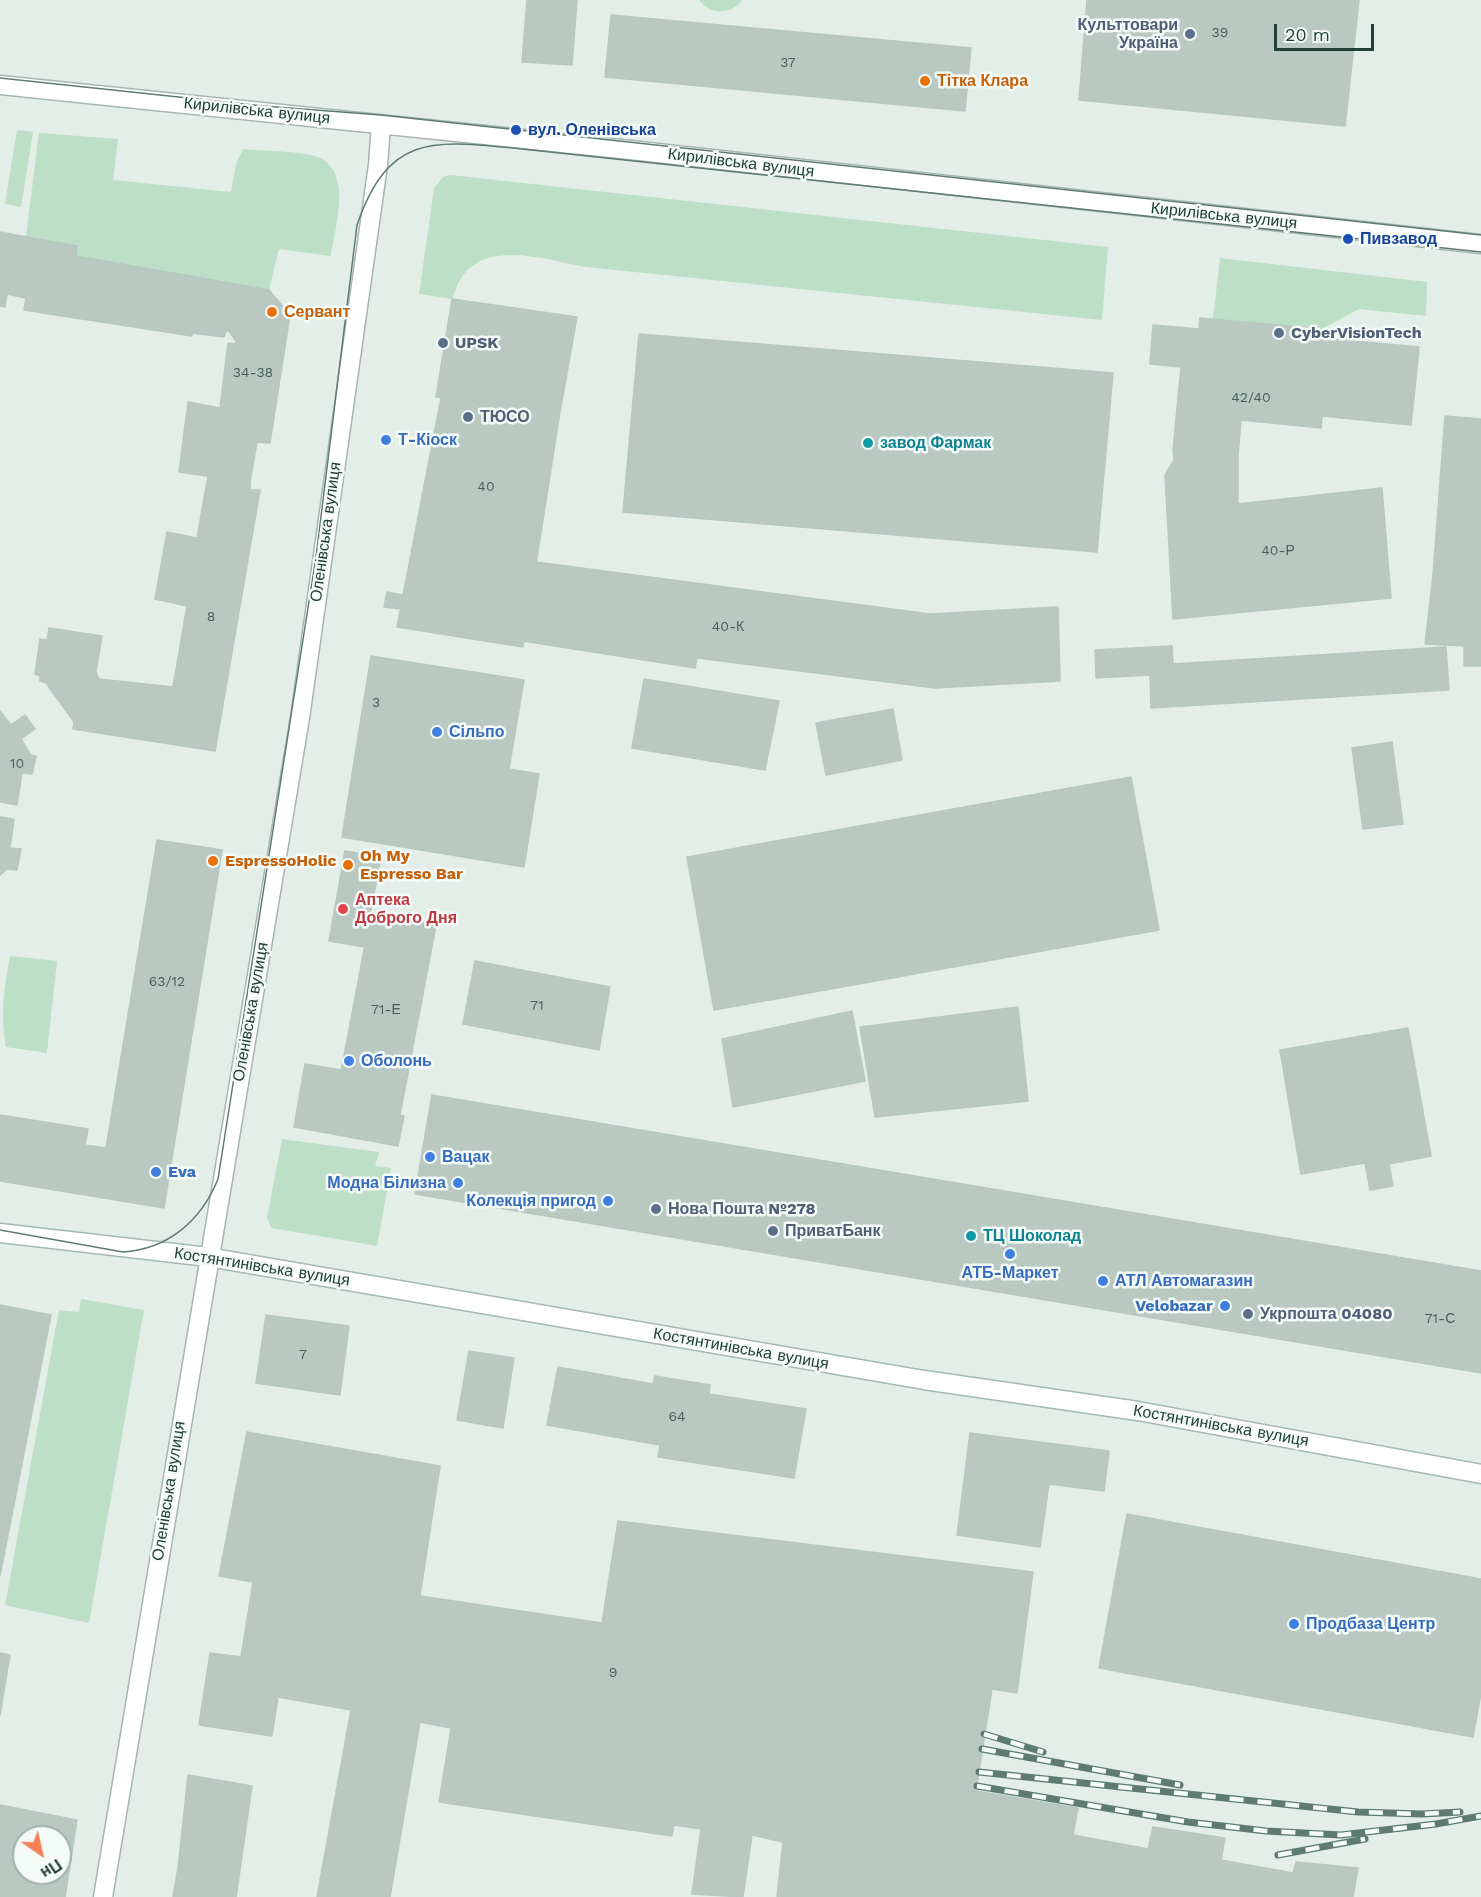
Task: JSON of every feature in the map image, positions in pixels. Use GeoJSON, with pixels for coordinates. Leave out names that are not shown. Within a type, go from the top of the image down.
{"type":"FeatureCollection","features":[{"type":"Feature","properties":{"kind":"street","name":"Кирилівська вулиця"},"geometry":{"type":"LineString","coordinates":[[0,85],[1481,244]]}},
{"type":"Feature","properties":{"kind":"street","name":"Оленівська вулиця"},"geometry":{"type":"LineString","coordinates":[[103,1897],[208,1257],[300,718],[378,165],[381,125]]}},
{"type":"Feature","properties":{"kind":"street","name":"Костянтинівська вулиця"},"geometry":{"type":"LineString","coordinates":[[0,1233],[208,1257],[924,1380],[1138,1411],[1481,1474]]}},
{"type":"Feature","properties":{"kind":"green space"},"geometry":{"type":"Polygon","coordinates":[[[699,0],[742,0],[726,11],[715,11],[699,0]]]}},
{"type":"Feature","properties":{"kind":"green space"},"geometry":{"type":"Polygon","coordinates":[[[17,130],[33,132],[21,207],[5,204],[17,130]]]}},
{"type":"Feature","properties":{"kind":"green space"},"geometry":{"type":"Polygon","coordinates":[[[39,133],[118,139],[113,180],[231,192],[236,164],[243,149],[292,152],[318,157],[329,164],[339,187],[338,216],[331,256],[279,249],[269,290],[76,256],[77,246],[26,236],[39,133]]]}},
{"type":"Feature","properties":{"kind":"green space"},"geometry":{"type":"Polygon","coordinates":[[[450,175],[1108,247],[1102,320],[586,267],[539,258],[505,255],[476,264],[464,274],[452,299],[419,294],[434,189],[443,177],[450,175]]]}},
{"type":"Feature","properties":{"kind":"green space"},"geometry":{"type":"Polygon","coordinates":[[[1220,258],[1427,282],[1426,316],[1359,309],[1322,329],[1213,319],[1220,258]]]}},
{"type":"Feature","properties":{"kind":"green space"},"geometry":{"type":"Polygon","coordinates":[[[10,956],[57,961],[47,1053],[6,1047],[3,1024],[10,956]]]}},
{"type":"Feature","properties":{"kind":"green space"},"geometry":{"type":"Polygon","coordinates":[[[282,1139],[379,1152],[375,1166],[391,1168],[377,1246],[272,1228],[267,1218],[282,1139]]]}},
{"type":"Feature","properties":{"kind":"green space"},"geometry":{"type":"Polygon","coordinates":[[[81,1299],[144,1310],[89,1623],[5,1605],[59,1310],[79,1312],[81,1299]]]}},
{"type":"Feature","properties":{"kind":"building"},"geometry":{"type":"Polygon","coordinates":[[[527,0],[577,0],[572,65],[522,62],[527,0]]]}},
{"type":"Feature","properties":{"kind":"building"},"geometry":{"type":"Polygon","coordinates":[[[1087,0],[1359,0],[1345,126],[1079,100],[1087,0]]]}},
{"type":"Feature","properties":{"kind":"building"},"geometry":{"type":"Polygon","coordinates":[[[611,15],[971,48],[965,111],[605,77],[611,15]]]}},
{"type":"Feature","properties":{"kind":"building"},"geometry":{"type":"Polygon","coordinates":[[[0,232],[77,246],[76,256],[269,290],[290,315],[270,443],[257,442],[250,482],[179,472],[188,402],[220,408],[228,343],[235,344],[236,341],[229,331],[226,331],[224,337],[192,333],[192,336],[24,310],[26,298],[7,294],[5,307],[0,306],[0,232]]]}},
{"type":"Feature","properties":{"kind":"building"},"geometry":{"type":"Polygon","coordinates":[[[452,299],[577,317],[560,412],[436,397],[452,299]]]}},
{"type":"Feature","properties":{"kind":"building"},"geometry":{"type":"Polygon","coordinates":[[[1200,318],[1322,329],[1322,338],[1419,347],[1416,379],[1326,371],[1321,428],[1241,420],[1238,456],[1173,450],[1181,367],[1150,364],[1153,325],[1199,329],[1200,318]]]}},
{"type":"Feature","properties":{"kind":"building","name":"завод Фармак"},"geometry":{"type":"Polygon","coordinates":[[[639,334],[1113,373],[1097,552],[623,512],[639,334]]]}},
{"type":"Feature","properties":{"kind":"building"},"geometry":{"type":"Polygon","coordinates":[[[1326,371],[1416,379],[1411,425],[1322,416],[1326,371]]]}},
{"type":"Feature","properties":{"kind":"building"},"geometry":{"type":"Polygon","coordinates":[[[441,398],[560,412],[523,647],[397,627],[441,398]]]}},
{"type":"Feature","properties":{"kind":"building"},"geometry":{"type":"Polygon","coordinates":[[[1445,416],[1481,419],[1481,579],[1433,575],[1445,416]]]}},
{"type":"Feature","properties":{"kind":"building"},"geometry":{"type":"Polygon","coordinates":[[[1173,450],[1238,456],[1238,504],[1382,488],[1391,598],[1173,619],[1165,475],[1174,460],[1173,450]]]}},
{"type":"Feature","properties":{"kind":"building"},"geometry":{"type":"Polygon","coordinates":[[[208,476],[250,482],[250,490],[260,490],[215,751],[73,729],[74,722],[46,683],[40,681],[40,676],[35,674],[40,639],[47,640],[49,628],[102,636],[96,672],[99,679],[173,687],[187,606],[155,599],[167,532],[197,538],[208,476]]]}},
{"type":"Feature","properties":{"kind":"building"},"geometry":{"type":"Polygon","coordinates":[[[536,562],[930,614],[935,688],[697,658],[695,668],[523,641],[536,562]]]}},
{"type":"Feature","properties":{"kind":"building"},"geometry":{"type":"Polygon","coordinates":[[[1433,575],[1481,579],[1481,666],[1464,666],[1464,646],[1425,644],[1433,575]]]}},
{"type":"Feature","properties":{"kind":"building"},"geometry":{"type":"Polygon","coordinates":[[[387,592],[402,595],[400,609],[384,607],[387,592]]]}},
{"type":"Feature","properties":{"kind":"building"},"geometry":{"type":"Polygon","coordinates":[[[1058,607],[1060,681],[935,688],[930,614],[1058,607]]]}},
{"type":"Feature","properties":{"kind":"building"},"geometry":{"type":"Polygon","coordinates":[[[1172,646],[1173,664],[1446,647],[1449,690],[1151,708],[1150,675],[1096,678],[1095,650],[1172,646]]]}},
{"type":"Feature","properties":{"kind":"building","name":"Сільпо"},"geometry":{"type":"Polygon","coordinates":[[[371,656],[524,680],[509,769],[539,774],[524,867],[342,837],[371,656]]]}},
{"type":"Feature","properties":{"kind":"building"},"geometry":{"type":"Polygon","coordinates":[[[644,679],[779,701],[765,770],[632,748],[644,679]]]}},
{"type":"Feature","properties":{"kind":"building"},"geometry":{"type":"Polygon","coordinates":[[[893,709],[902,760],[826,775],[816,723],[893,709]]]}},
{"type":"Feature","properties":{"kind":"building"},"geometry":{"type":"Polygon","coordinates":[[[0,711],[11,725],[25,715],[35,729],[21,739],[31,755],[36,756],[32,774],[22,773],[17,805],[0,802],[0,711]]]}},
{"type":"Feature","properties":{"kind":"building"},"geometry":{"type":"Polygon","coordinates":[[[1392,742],[1403,824],[1363,829],[1352,748],[1392,742]]]}},
{"type":"Feature","properties":{"kind":"building"},"geometry":{"type":"Polygon","coordinates":[[[1131,777],[1159,930],[714,1010],[687,857],[1131,777]]]}},
{"type":"Feature","properties":{"kind":"building"},"geometry":{"type":"Polygon","coordinates":[[[0,817],[14,819],[10,848],[21,849],[17,870],[7,869],[0,875],[0,817]]]}},
{"type":"Feature","properties":{"kind":"building"},"geometry":{"type":"Polygon","coordinates":[[[157,840],[222,850],[164,1208],[0,1181],[0,1115],[88,1129],[85,1145],[106,1148],[157,840]]]}},
{"type":"Feature","properties":{"kind":"building"},"geometry":{"type":"Polygon","coordinates":[[[345,851],[381,857],[364,947],[329,941],[345,851]]]}},
{"type":"Feature","properties":{"kind":"building"},"geometry":{"type":"Polygon","coordinates":[[[371,913],[436,925],[400,1115],[335,1104],[371,913]]]}},
{"type":"Feature","properties":{"kind":"building"},"geometry":{"type":"Polygon","coordinates":[[[475,961],[610,987],[599,1050],[463,1024],[475,961]]]}},
{"type":"Feature","properties":{"kind":"building"},"geometry":{"type":"Polygon","coordinates":[[[1018,1007],[1028,1101],[875,1117],[860,1027],[1018,1007]]]}},
{"type":"Feature","properties":{"kind":"building"},"geometry":{"type":"Polygon","coordinates":[[[852,1011],[865,1081],[733,1107],[722,1039],[852,1011]]]}},
{"type":"Feature","properties":{"kind":"building"},"geometry":{"type":"Polygon","coordinates":[[[1408,1028],[1431,1156],[1389,1164],[1393,1186],[1370,1190],[1365,1163],[1301,1174],[1280,1050],[1408,1028]]]}},
{"type":"Feature","properties":{"kind":"building"},"geometry":{"type":"Polygon","coordinates":[[[305,1064],[341,1070],[335,1104],[404,1116],[398,1146],[294,1127],[305,1064]]]}},
{"type":"Feature","properties":{"kind":"building","name":"ТЦ Шоколад"},"geometry":{"type":"Polygon","coordinates":[[[432,1095],[1481,1271],[1481,1373],[415,1194],[432,1095]]]}},
{"type":"Feature","properties":{"kind":"building"},"geometry":{"type":"Polygon","coordinates":[[[0,1305],[51,1315],[0,1576],[0,1305]]]}},
{"type":"Feature","properties":{"kind":"building"},"geometry":{"type":"Polygon","coordinates":[[[266,1315],[349,1326],[340,1395],[256,1383],[266,1315]]]}},
{"type":"Feature","properties":{"kind":"building"},"geometry":{"type":"Polygon","coordinates":[[[469,1351],[514,1358],[503,1428],[457,1420],[469,1351]]]}},
{"type":"Feature","properties":{"kind":"building"},"geometry":{"type":"Polygon","coordinates":[[[558,1367],[653,1384],[655,1376],[710,1385],[709,1394],[806,1409],[794,1478],[658,1457],[660,1445],[547,1425],[558,1367]]]}},
{"type":"Feature","properties":{"kind":"building"},"geometry":{"type":"Polygon","coordinates":[[[247,1432],[440,1466],[420,1596],[602,1623],[618,1521],[1033,1572],[1017,1693],[992,1689],[976,1791],[1078,1808],[1073,1835],[1148,1849],[1153,1827],[1225,1838],[1221,1860],[1293,1873],[1296,1862],[1358,1868],[1353,1897],[777,1897],[783,1842],[752,1835],[743,1897],[692,1894],[701,1829],[674,1825],[672,1836],[439,1802],[451,1728],[420,1722],[390,1897],[317,1897],[351,1710],[278,1697],[272,1736],[199,1725],[210,1653],[241,1657],[253,1582],[219,1576],[247,1432]]]}},
{"type":"Feature","properties":{"kind":"building"},"geometry":{"type":"Polygon","coordinates":[[[970,1433],[1109,1451],[1104,1491],[1049,1484],[1040,1547],[957,1535],[970,1433]]]}},
{"type":"Feature","properties":{"kind":"building","name":"Продбаза Центр"},"geometry":{"type":"Polygon","coordinates":[[[1127,1514],[1481,1579],[1481,1693],[1473,1737],[1099,1668],[1127,1514]]]}},
{"type":"Feature","properties":{"kind":"building"},"geometry":{"type":"Polygon","coordinates":[[[0,1653],[10,1655],[0,1715],[0,1653]]]}},
{"type":"Feature","properties":{"kind":"building"},"geometry":{"type":"Polygon","coordinates":[[[188,1775],[252,1786],[239,1877],[178,1868],[188,1775]]]}},
{"type":"Feature","properties":{"kind":"building"},"geometry":{"type":"Polygon","coordinates":[[[0,1805],[77,1820],[72,1852],[72,1825],[12,1825],[12,1885],[67,1885],[65,1897],[0,1897],[0,1805]]]}},
{"type":"Feature","properties":{"kind":"building"},"geometry":{"type":"Polygon","coordinates":[[[178,1868],[239,1877],[236,1897],[173,1897],[178,1868]]]}},
{"type":"Feature","properties":{"kind":"tram line"},"geometry":{"type":"LineString","coordinates":[[0,78],[263,106],[381,115],[1481,235]]}},
{"type":"Feature","properties":{"kind":"tram line"},"geometry":{"type":"LineString","coordinates":[[0,1230],[123,1252],[139,1250],[168,1239],[181,1230],[202,1208],[218,1179],[316,557],[357,225],[369,196],[383,174],[398,159],[416,150],[436,145],[484,145],[1481,252]]}},
{"type":"Feature","properties":{"kind":"railway"},"geometry":{"type":"LineString","coordinates":[[984,1734],[1043,1752]]}},
{"type":"Feature","properties":{"kind":"railway"},"geometry":{"type":"LineString","coordinates":[[982,1749],[1180,1785]]}},
{"type":"Feature","properties":{"kind":"railway"},"geometry":{"type":"LineString","coordinates":[[979,1772],[1358,1812],[1422,1814],[1460,1812]]}},
{"type":"Feature","properties":{"kind":"railway"},"geometry":{"type":"LineString","coordinates":[[977,1786],[1188,1822],[1266,1831],[1341,1835],[1436,1824],[1481,1816]]}},
{"type":"Feature","properties":{"kind":"railway"},"geometry":{"type":"LineString","coordinates":[[1278,1855],[1365,1839]]}},
{"type":"Feature","properties":{"kind":"place","name":"Культтовари Україна"},"geometry":{"type":"Point","coordinates":[1190,34]}},
{"type":"Feature","properties":{"kind":"place","name":"Тітка Клара"},"geometry":{"type":"Point","coordinates":[925,81]}},
{"type":"Feature","properties":{"kind":"place","name":"вул. Оленівська"},"geometry":{"type":"Point","coordinates":[516,130]}},
{"type":"Feature","properties":{"kind":"place","name":"Пивзавод"},"geometry":{"type":"Point","coordinates":[1348,239]}},
{"type":"Feature","properties":{"kind":"place","name":"Сервант"},"geometry":{"type":"Point","coordinates":[272,312]}},
{"type":"Feature","properties":{"kind":"place","name":"CyberVisionTech"},"geometry":{"type":"Point","coordinates":[1279,333]}},
{"type":"Feature","properties":{"kind":"place","name":"UPSK"},"geometry":{"type":"Point","coordinates":[443,343]}},
{"type":"Feature","properties":{"kind":"place","name":"ТЮСО"},"geometry":{"type":"Point","coordinates":[468,417]}},
{"type":"Feature","properties":{"kind":"place","name":"Т-Кіоск"},"geometry":{"type":"Point","coordinates":[386,440]}},
{"type":"Feature","properties":{"kind":"place","name":"завод Фармак"},"geometry":{"type":"Point","coordinates":[868,443]}},
{"type":"Feature","properties":{"kind":"place","name":"Сільпо"},"geometry":{"type":"Point","coordinates":[437,732]}},
{"type":"Feature","properties":{"kind":"place","name":"EspressoHolic"},"geometry":{"type":"Point","coordinates":[213,861]}},
{"type":"Feature","properties":{"kind":"place","name":"Oh My Espresso Bar"},"geometry":{"type":"Point","coordinates":[348,865]}},
{"type":"Feature","properties":{"kind":"place","name":"Аптека Доброго Дня"},"geometry":{"type":"Point","coordinates":[343,909]}},
{"type":"Feature","properties":{"kind":"place","name":"Оболонь"},"geometry":{"type":"Point","coordinates":[349,1061]}},
{"type":"Feature","properties":{"kind":"place","name":"Вацак"},"geometry":{"type":"Point","coordinates":[430,1157]}},
{"type":"Feature","properties":{"kind":"place","name":"Eva"},"geometry":{"type":"Point","coordinates":[156,1172]}},
{"type":"Feature","properties":{"kind":"place","name":"Модна Білизна"},"geometry":{"type":"Point","coordinates":[458,1183]}},
{"type":"Feature","properties":{"kind":"place","name":"Колекція пригод"},"geometry":{"type":"Point","coordinates":[608,1201]}},
{"type":"Feature","properties":{"kind":"place","name":"Нова Пошта №278"},"geometry":{"type":"Point","coordinates":[656,1209]}},
{"type":"Feature","properties":{"kind":"place","name":"ПриватБанк"},"geometry":{"type":"Point","coordinates":[773,1231]}},
{"type":"Feature","properties":{"kind":"place","name":"ТЦ Шоколад"},"geometry":{"type":"Point","coordinates":[971,1236]}},
{"type":"Feature","properties":{"kind":"place","name":"АТБ-Маркет"},"geometry":{"type":"Point","coordinates":[1010,1254]}},
{"type":"Feature","properties":{"kind":"place","name":"АТЛ Автомагазин"},"geometry":{"type":"Point","coordinates":[1103,1281]}},
{"type":"Feature","properties":{"kind":"place","name":"Velobazar"},"geometry":{"type":"Point","coordinates":[1225,1306]}},
{"type":"Feature","properties":{"kind":"place","name":"Укрпошта 04080"},"geometry":{"type":"Point","coordinates":[1248,1314]}},
{"type":"Feature","properties":{"kind":"place","name":"Продбаза Центр"},"geometry":{"type":"Point","coordinates":[1294,1624]}}]}
